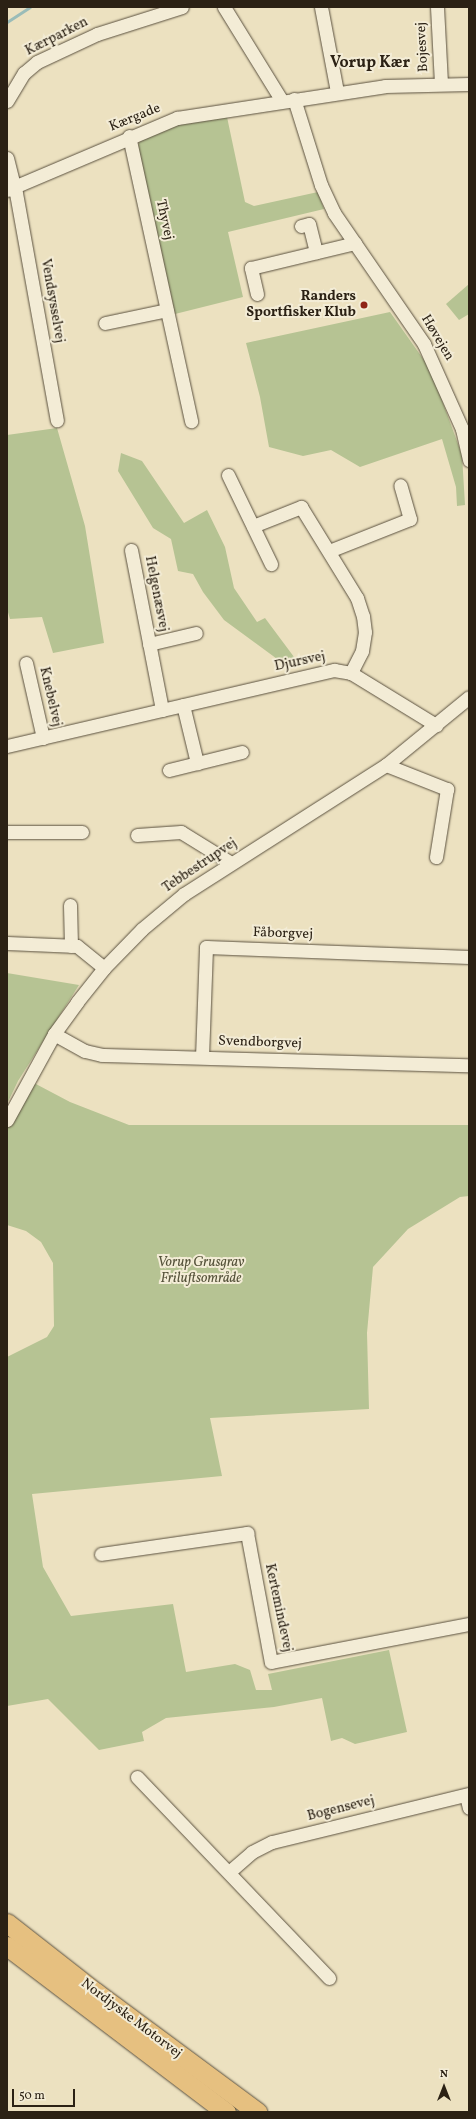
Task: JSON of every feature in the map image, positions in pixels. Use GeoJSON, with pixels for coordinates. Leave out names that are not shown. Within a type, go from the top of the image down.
{"type":"FeatureCollection","features":[{"type":"Feature","properties":{"kind":"highway","name":"Nordjyske Motorvej"},"geometry":{"type":"LineString","coordinates":[[7,1922],[95,1992],[257,2112]]}},
{"type":"Feature","properties":{"kind":"highway","name":"Nordjyske Motorvej"},"geometry":{"type":"LineString","coordinates":[[7,1946],[226,2112]]}},
{"type":"Feature","properties":{"kind":"street","name":"Kærparken"},"geometry":{"type":"LineString","coordinates":[[7,101],[24,73],[37,62],[97,34],[182,7]]}},
{"type":"Feature","properties":{"kind":"street"},"geometry":{"type":"LineString","coordinates":[[224,7],[288,100]]}},
{"type":"Feature","properties":{"kind":"street"},"geometry":{"type":"LineString","coordinates":[[320,7],[337,92]]}},
{"type":"Feature","properties":{"kind":"street","name":"Bojesvej"},"geometry":{"type":"LineString","coordinates":[[437,7],[441,84]]}},
{"type":"Feature","properties":{"kind":"street","name":"Kærgade"},"geometry":{"type":"LineString","coordinates":[[10,188],[130,136],[177,118],[337,92],[385,86],[469,84]]}},
{"type":"Feature","properties":{"kind":"street","name":"Høvejen"},"geometry":{"type":"LineString","coordinates":[[288,100],[321,185],[334,213],[424,344],[462,429],[469,460]]}},
{"type":"Feature","properties":{"kind":"street","name":"Thyvej"},"geometry":{"type":"LineString","coordinates":[[130,136],[191,421]]}},
{"type":"Feature","properties":{"kind":"street"},"geometry":{"type":"LineString","coordinates":[[7,158],[10,188]]}},
{"type":"Feature","properties":{"kind":"street","name":"Vendsysselvej"},"geometry":{"type":"LineString","coordinates":[[10,188],[57,420]]}},
{"type":"Feature","properties":{"kind":"street"},"geometry":{"type":"LineString","coordinates":[[301,226],[310,224],[316,252]]}},
{"type":"Feature","properties":{"kind":"street"},"geometry":{"type":"LineString","coordinates":[[257,294],[251,268],[355,243]]}},
{"type":"Feature","properties":{"kind":"street"},"geometry":{"type":"LineString","coordinates":[[105,323],[167,310]]}},
{"type":"Feature","properties":{"kind":"street"},"geometry":{"type":"LineString","coordinates":[[228,475],[271,564]]}},
{"type":"Feature","properties":{"kind":"street"},"geometry":{"type":"LineString","coordinates":[[329,551],[410,519],[400,485]]}},
{"type":"Feature","properties":{"kind":"street"},"geometry":{"type":"LineString","coordinates":[[253,526],[300,507],[329,551],[357,598],[364,616],[365,632],[362,651],[350,672]]}},
{"type":"Feature","properties":{"kind":"street","name":"Helgenæsvej"},"geometry":{"type":"LineString","coordinates":[[131,550],[162,710]]}},
{"type":"Feature","properties":{"kind":"street","name":"Helgenæsvej"},"geometry":{"type":"LineString","coordinates":[[149,644],[196,633]]}},
{"type":"Feature","properties":{"kind":"street","name":"Knebelvej"},"geometry":{"type":"LineString","coordinates":[[26,663],[43,738]]}},
{"type":"Feature","properties":{"kind":"street","name":"Djursvej"},"geometry":{"type":"LineString","coordinates":[[7,746],[326,671],[350,672],[436,725]]}},
{"type":"Feature","properties":{"kind":"street","name":"Tebbestrupvej"},"geometry":{"type":"LineString","coordinates":[[7,1120],[54,1034],[104,968],[169,906],[231,863],[386,765],[469,697]]}},
{"type":"Feature","properties":{"kind":"street"},"geometry":{"type":"LineString","coordinates":[[183,705],[197,763]]}},
{"type":"Feature","properties":{"kind":"street"},"geometry":{"type":"LineString","coordinates":[[169,770],[242,752]]}},
{"type":"Feature","properties":{"kind":"street"},"geometry":{"type":"LineString","coordinates":[[386,765],[447,789],[436,857]]}},
{"type":"Feature","properties":{"kind":"street"},"geometry":{"type":"LineString","coordinates":[[7,832],[82,832]]}},
{"type":"Feature","properties":{"kind":"street"},"geometry":{"type":"LineString","coordinates":[[137,835],[181,832],[231,863]]}},
{"type":"Feature","properties":{"kind":"street"},"geometry":{"type":"LineString","coordinates":[[70,905],[71,946]]}},
{"type":"Feature","properties":{"kind":"street"},"geometry":{"type":"LineString","coordinates":[[7,943],[77,946],[104,968]]}},
{"type":"Feature","properties":{"kind":"street","name":"Fåborgvej"},"geometry":{"type":"LineString","coordinates":[[202,1057],[206,947],[469,957]]}},
{"type":"Feature","properties":{"kind":"street","name":"Svendborgvej"},"geometry":{"type":"LineString","coordinates":[[54,1034],[85,1051],[102,1055],[469,1065]]}},
{"type":"Feature","properties":{"kind":"street","name":"Kertemindevej"},"geometry":{"type":"LineString","coordinates":[[101,1554],[247,1533],[270,1662],[469,1624]]}},
{"type":"Feature","properties":{"kind":"street"},"geometry":{"type":"LineString","coordinates":[[137,1777],[329,1978]]}},
{"type":"Feature","properties":{"kind":"street"},"geometry":{"type":"LineString","coordinates":[[467,1794],[469,1808]]}},
{"type":"Feature","properties":{"kind":"street","name":"Bogensevej"},"geometry":{"type":"LineString","coordinates":[[229,1872],[252,1852],[272,1842],[467,1794]]}},
{"type":"Feature","properties":{"kind":"green space"},"geometry":{"type":"Polygon","coordinates":[[[227,117],[245,202],[254,206],[318,192],[324,209],[228,232],[243,297],[175,314],[138,146],[141,137],[173,126],[227,117]]]}},
{"type":"Feature","properties":{"kind":"green space"},"geometry":{"type":"Polygon","coordinates":[[[469,284],[469,314],[459,320],[446,304],[469,284]]]}},
{"type":"Feature","properties":{"kind":"green space"},"geometry":{"type":"Polygon","coordinates":[[[390,312],[431,370],[462,455],[465,505],[457,506],[456,487],[442,439],[360,467],[331,450],[303,456],[269,447],[260,397],[246,343],[390,312]]]}},
{"type":"Feature","properties":{"kind":"green space"},"geometry":{"type":"Polygon","coordinates":[[[57,428],[85,526],[104,643],[53,653],[42,617],[10,619],[7,609],[7,435],[57,428]]]}},
{"type":"Feature","properties":{"kind":"green space"},"geometry":{"type":"Polygon","coordinates":[[[121,453],[142,461],[184,523],[207,510],[225,547],[234,588],[257,622],[265,618],[297,661],[288,667],[224,620],[203,592],[193,574],[178,571],[171,539],[153,528],[118,471],[121,453]]]}},
{"type":"Feature","properties":{"kind":"green space"},"geometry":{"type":"Polygon","coordinates":[[[7,973],[79,985],[18,1081],[7,1104],[7,973]]]}},
{"type":"Feature","properties":{"kind":"green space","name":"Vorup Grusgrav Friluftsområde"},"geometry":{"type":"Polygon","coordinates":[[[34,1083],[70,1102],[129,1125],[469,1125],[469,1196],[460,1197],[408,1229],[373,1267],[367,1333],[369,1409],[210,1418],[222,1476],[32,1494],[43,1567],[71,1616],[173,1604],[186,1672],[235,1664],[250,1670],[256,1690],[272,1690],[268,1674],[389,1650],[407,1732],[355,1744],[342,1738],[331,1741],[322,1698],[274,1707],[166,1718],[142,1732],[144,1741],[99,1750],[48,1699],[7,1706],[7,1357],[47,1337],[54,1326],[53,1263],[41,1242],[26,1231],[7,1225],[7,1128],[34,1083]]]}},
{"type":"Feature","properties":{"kind":"waterway"},"geometry":{"type":"LineString","coordinates":[[7,22],[30,7]]}},
{"type":"Feature","properties":{"kind":"place","name":"Randers Sportfisker Klub"},"geometry":{"type":"Point","coordinates":[364,305]}},
{"type":"Feature","properties":{"kind":"district","name":"Vorup Kær"},"geometry":{"type":"Point","coordinates":[370,63]}}]}
